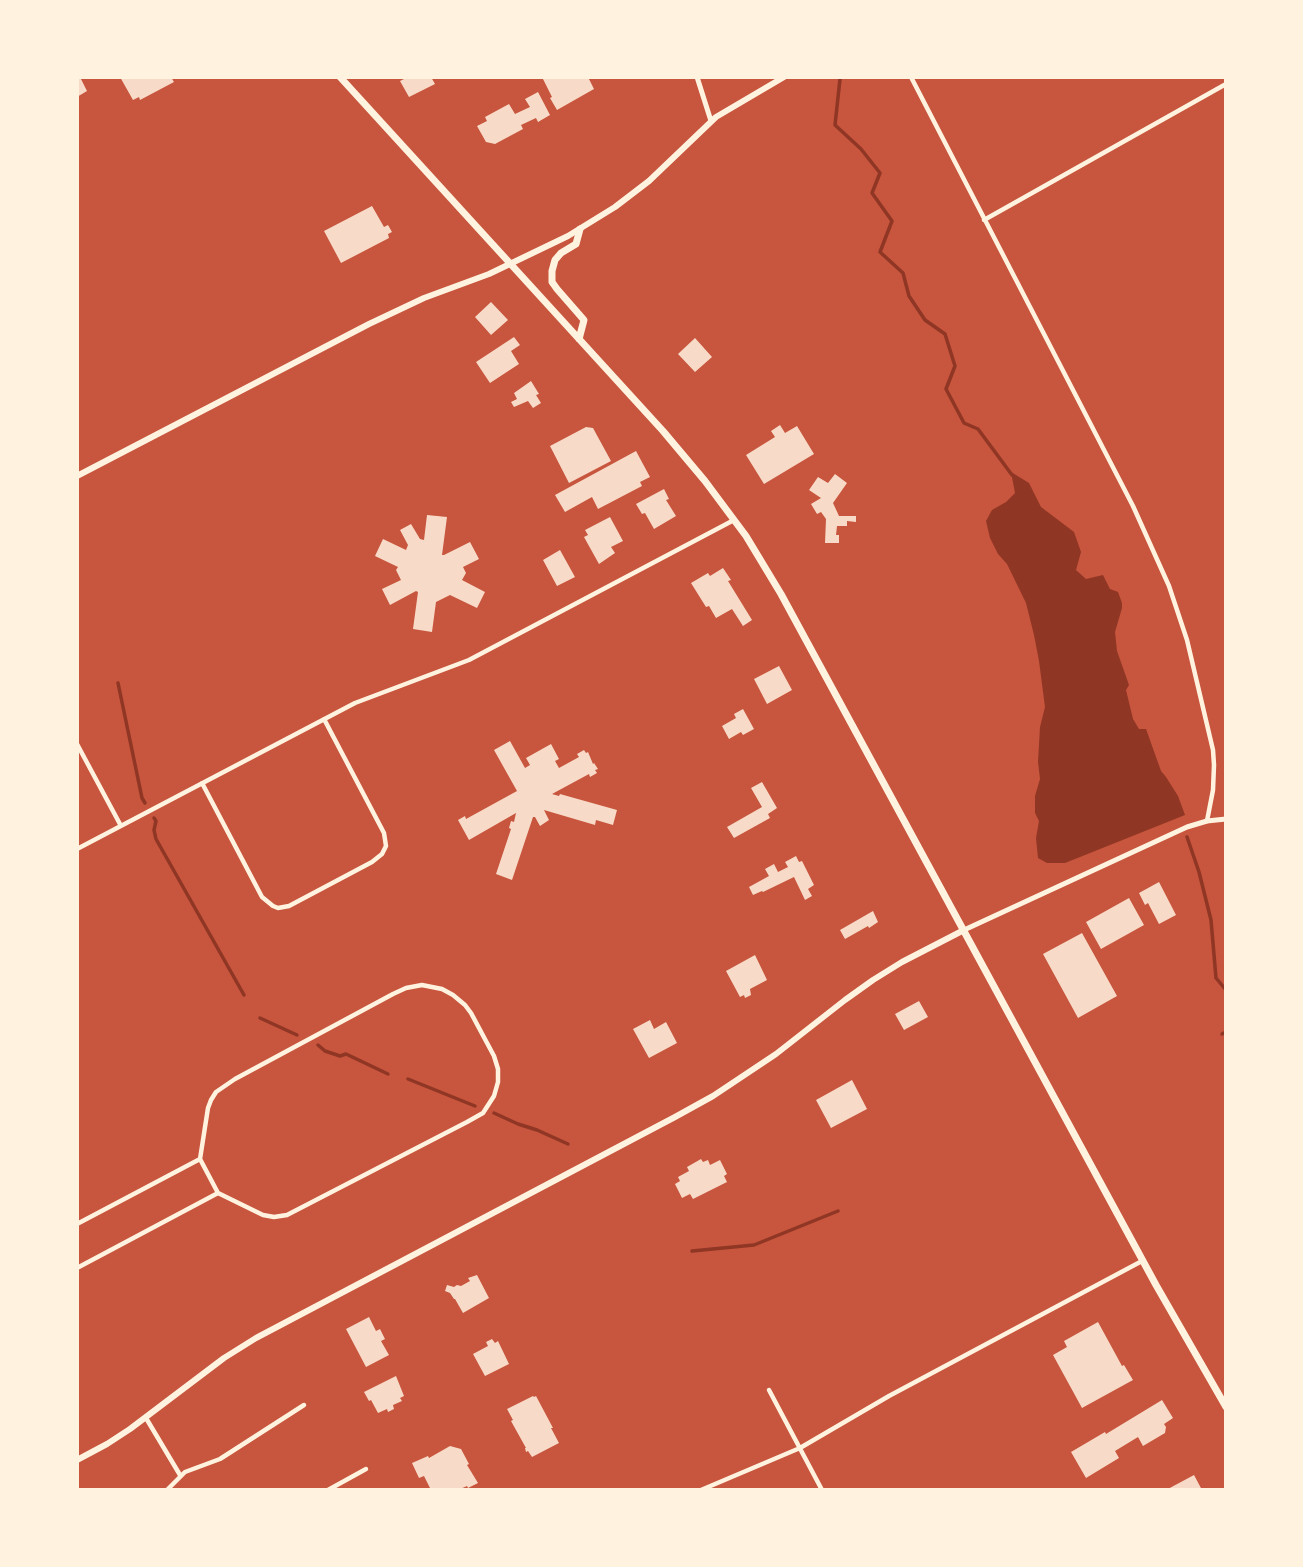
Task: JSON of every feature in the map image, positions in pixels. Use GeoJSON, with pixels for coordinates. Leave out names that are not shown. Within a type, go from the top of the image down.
{"type":"FeatureCollection","features":[{"type":"Feature","properties":{"kind":"main road"},"geometry":{"type":"LineString","coordinates":[[340,77],[680,450],[734,519],[781,594],[1143,1261],[1226,1406]]}},
{"type":"Feature","properties":{"kind":"main road"},"geometry":{"type":"LineString","coordinates":[[77,476],[387,315],[511,264],[580,229],[649,181],[711,121],[784,77]]}},
{"type":"Feature","properties":{"kind":"main road"},"geometry":{"type":"LineString","coordinates":[[579,340],[584,320],[556,289],[552,282],[552,271],[555,260],[561,253],[576,244],[580,229]]}},
{"type":"Feature","properties":{"kind":"main road"},"geometry":{"type":"LineString","coordinates":[[77,1460],[146,1418],[224,1358],[256,1338],[713,1096],[776,1054],[873,981],[902,962],[964,930]]}},
{"type":"Feature","properties":{"kind":"street"},"geometry":{"type":"LineString","coordinates":[[697,77],[711,121]]}},
{"type":"Feature","properties":{"kind":"street"},"geometry":{"type":"LineString","coordinates":[[911,77],[1133,506],[1169,586],[1187,640],[1213,750],[1214,774],[1207,821]]}},
{"type":"Feature","properties":{"kind":"street"},"geometry":{"type":"LineString","coordinates":[[984,220],[1226,84]]}},
{"type":"Feature","properties":{"kind":"street"},"geometry":{"type":"LineString","coordinates":[[77,849],[324,719],[368,698],[469,660],[734,519]]}},
{"type":"Feature","properties":{"kind":"street"},"geometry":{"type":"LineString","coordinates":[[202,783],[259,892],[269,904],[278,908],[289,906],[382,854],[386,846],[386,838],[324,719]]}},
{"type":"Feature","properties":{"kind":"street"},"geometry":{"type":"LineString","coordinates":[[77,744],[121,826]]}},
{"type":"Feature","properties":{"kind":"street"},"geometry":{"type":"LineString","coordinates":[[964,930],[1187,827],[1226,819]]}},
{"type":"Feature","properties":{"kind":"street"},"geometry":{"type":"LineString","coordinates":[[411,987],[437,987],[446,990],[465,1004],[494,1056],[498,1076],[494,1096],[480,1115],[287,1215],[263,1215],[218,1193],[200,1159],[209,1104],[220,1089],[411,987]]}},
{"type":"Feature","properties":{"kind":"street"},"geometry":{"type":"LineString","coordinates":[[77,1224],[200,1159]]}},
{"type":"Feature","properties":{"kind":"street"},"geometry":{"type":"LineString","coordinates":[[77,1268],[218,1193]]}},
{"type":"Feature","properties":{"kind":"street"},"geometry":{"type":"LineString","coordinates":[[701,1490],[800,1448],[889,1396],[1143,1261]]}},
{"type":"Feature","properties":{"kind":"street"},"geometry":{"type":"LineString","coordinates":[[769,1390],[822,1490]]}},
{"type":"Feature","properties":{"kind":"street"},"geometry":{"type":"LineString","coordinates":[[167,1490],[189,1469],[226,1455],[304,1405]]}},
{"type":"Feature","properties":{"kind":"street"},"geometry":{"type":"LineString","coordinates":[[146,1418],[180,1475]]}},
{"type":"Feature","properties":{"kind":"street"},"geometry":{"type":"LineString","coordinates":[[328,1490],[366,1469]]}},
{"type":"Feature","properties":{"kind":"shaded area"},"geometry":{"type":"Polygon","coordinates":[[[1011,472],[1029,483],[1041,507],[1074,532],[1081,552],[1076,570],[1086,579],[1103,575],[1110,589],[1118,592],[1122,608],[1115,632],[1117,651],[1129,685],[1126,690],[1133,719],[1139,729],[1146,729],[1161,771],[1178,796],[1185,815],[1065,863],[1047,863],[1038,858],[1036,838],[1039,821],[1035,813],[1035,796],[1040,779],[1040,727],[1045,707],[1039,661],[1026,603],[1007,564],[990,538],[986,521],[992,510],[1015,493],[1011,472]]]}},
{"type":"Feature","properties":{"kind":"building"},"geometry":{"type":"Polygon","coordinates":[[[77,77],[80,77],[87,91],[77,97],[77,77]]]}},
{"type":"Feature","properties":{"kind":"building"},"geometry":{"type":"Polygon","coordinates":[[[120,77],[171,77],[174,82],[140,100],[139,97],[133,100],[120,77]]]}},
{"type":"Feature","properties":{"kind":"building"},"geometry":{"type":"Polygon","coordinates":[[[408,77],[431,77],[435,84],[409,97],[400,81],[408,77]]]}},
{"type":"Feature","properties":{"kind":"building"},"geometry":{"type":"Polygon","coordinates":[[[542,77],[588,77],[594,89],[557,110],[542,77]]]}},
{"type":"Feature","properties":{"kind":"building"},"geometry":{"type":"Polygon","coordinates":[[[538,92],[550,115],[538,122],[536,118],[521,125],[523,129],[495,144],[486,142],[477,126],[487,121],[485,117],[509,104],[515,114],[530,107],[525,99],[538,92]]]}},
{"type":"Feature","properties":{"kind":"building"},"geometry":{"type":"Polygon","coordinates":[[[372,206],[384,227],[388,225],[392,232],[388,234],[389,238],[341,263],[324,231],[372,206]]]}},
{"type":"Feature","properties":{"kind":"building"},"geometry":{"type":"Polygon","coordinates":[[[491,302],[508,320],[491,335],[475,317],[491,302]]]}},
{"type":"Feature","properties":{"kind":"building"},"geometry":{"type":"Polygon","coordinates":[[[514,337],[520,345],[511,351],[519,364],[490,383],[476,362],[514,337]]]}},
{"type":"Feature","properties":{"kind":"building"},"geometry":{"type":"Polygon","coordinates":[[[695,338],[712,357],[695,372],[678,354],[695,338]]]}},
{"type":"Feature","properties":{"kind":"building"},"geometry":{"type":"Polygon","coordinates":[[[531,381],[541,403],[533,408],[528,401],[514,407],[511,402],[517,399],[514,393],[531,381]]]}},
{"type":"Feature","properties":{"kind":"building"},"geometry":{"type":"Polygon","coordinates":[[[780,425],[785,433],[797,426],[814,454],[764,484],[746,455],[775,437],[771,431],[780,425]]]}},
{"type":"Feature","properties":{"kind":"building"},"geometry":{"type":"Polygon","coordinates":[[[586,427],[593,428],[611,461],[569,483],[550,446],[586,427]]]}},
{"type":"Feature","properties":{"kind":"building"},"geometry":{"type":"Polygon","coordinates":[[[636,451],[650,477],[640,482],[642,486],[598,509],[592,497],[565,512],[555,495],[636,451]]]}},
{"type":"Feature","properties":{"kind":"building"},"geometry":{"type":"Polygon","coordinates":[[[835,474],[847,483],[833,503],[839,516],[856,516],[856,522],[847,521],[847,526],[837,526],[839,543],[825,543],[826,519],[821,512],[817,514],[811,504],[821,498],[809,490],[818,477],[828,483],[835,474]]]}},
{"type":"Feature","properties":{"kind":"building"},"geometry":{"type":"Polygon","coordinates":[[[664,489],[669,499],[666,500],[676,516],[654,529],[636,504],[664,489]]]}},
{"type":"Feature","properties":{"kind":"building"},"geometry":{"type":"Polygon","coordinates":[[[427,515],[447,517],[442,555],[470,542],[479,559],[463,567],[466,573],[462,580],[485,592],[477,608],[450,595],[436,602],[432,632],[413,629],[418,592],[390,605],[382,589],[401,580],[396,570],[398,567],[375,556],[383,539],[406,550],[408,545],[400,530],[411,524],[420,539],[424,540],[427,515]]]}},
{"type":"Feature","properties":{"kind":"building"},"geometry":{"type":"Polygon","coordinates":[[[610,517],[623,541],[611,547],[615,553],[599,564],[584,537],[588,535],[585,530],[610,517]]]}},
{"type":"Feature","properties":{"kind":"building"},"geometry":{"type":"Polygon","coordinates":[[[560,550],[575,577],[557,586],[543,560],[560,550]]]}},
{"type":"Feature","properties":{"kind":"building"},"geometry":{"type":"Polygon","coordinates":[[[723,568],[752,620],[743,626],[732,609],[716,618],[691,583],[723,568]]]}},
{"type":"Feature","properties":{"kind":"building"},"geometry":{"type":"Polygon","coordinates":[[[779,666],[792,690],[767,704],[754,679],[779,666]]]}},
{"type":"Feature","properties":{"kind":"building"},"geometry":{"type":"Polygon","coordinates":[[[743,709],[754,729],[729,739],[722,726],[736,718],[734,714],[743,709]]]}},
{"type":"Feature","properties":{"kind":"building"},"geometry":{"type":"Polygon","coordinates":[[[510,741],[525,768],[530,765],[526,758],[551,744],[559,759],[555,761],[559,768],[579,757],[577,754],[584,750],[588,752],[598,769],[595,770],[597,773],[590,777],[589,774],[552,794],[617,810],[613,825],[596,820],[595,825],[544,810],[549,820],[540,826],[533,817],[512,880],[496,874],[511,829],[511,821],[514,822],[516,813],[469,840],[458,820],[465,816],[466,819],[517,791],[494,750],[510,741]]]}},
{"type":"Feature","properties":{"kind":"building"},"geometry":{"type":"Polygon","coordinates":[[[762,782],[777,808],[768,814],[770,818],[734,838],[727,827],[762,807],[751,788],[762,782]]]}},
{"type":"Feature","properties":{"kind":"building"},"geometry":{"type":"Polygon","coordinates":[[[796,856],[799,862],[802,861],[814,885],[808,889],[812,896],[805,900],[794,877],[753,895],[749,887],[769,876],[765,869],[774,864],[778,872],[788,867],[785,862],[796,856]]]}},
{"type":"Feature","properties":{"kind":"building"},"geometry":{"type":"Polygon","coordinates":[[[1159,882],[1176,915],[1159,924],[1148,903],[1145,905],[1139,893],[1159,882]]]}},
{"type":"Feature","properties":{"kind":"building"},"geometry":{"type":"Polygon","coordinates":[[[1129,898],[1144,925],[1101,949],[1086,922],[1129,898]]]}},
{"type":"Feature","properties":{"kind":"building"},"geometry":{"type":"Polygon","coordinates":[[[873,911],[878,922],[845,939],[840,930],[873,911]]]}},
{"type":"Feature","properties":{"kind":"building"},"geometry":{"type":"Polygon","coordinates":[[[1082,933],[1117,996],[1078,1018],[1043,954],[1082,933]]]}},
{"type":"Feature","properties":{"kind":"building"},"geometry":{"type":"Polygon","coordinates":[[[755,955],[767,980],[750,989],[751,995],[740,997],[726,971],[755,955]]]}},
{"type":"Feature","properties":{"kind":"building"},"geometry":{"type":"Polygon","coordinates":[[[919,1001],[928,1017],[904,1030],[895,1014],[919,1001]]]}},
{"type":"Feature","properties":{"kind":"building"},"geometry":{"type":"Polygon","coordinates":[[[650,1020],[654,1029],[666,1022],[677,1043],[649,1058],[633,1029],[650,1020]]]}},
{"type":"Feature","properties":{"kind":"building"},"geometry":{"type":"Polygon","coordinates":[[[852,1080],[867,1109],[831,1128],[816,1100],[852,1080]]]}},
{"type":"Feature","properties":{"kind":"building"},"geometry":{"type":"Polygon","coordinates":[[[701,1159],[703,1162],[708,1160],[710,1165],[720,1160],[727,1174],[724,1176],[727,1182],[693,1199],[690,1194],[682,1198],[675,1184],[680,1181],[678,1177],[689,1171],[687,1167],[701,1159]]]}},
{"type":"Feature","properties":{"kind":"building"},"geometry":{"type":"Polygon","coordinates":[[[477,1275],[489,1298],[463,1313],[455,1299],[445,1291],[447,1285],[461,1286],[470,1281],[468,1278],[477,1275]]]}},
{"type":"Feature","properties":{"kind":"building"},"geometry":{"type":"Polygon","coordinates":[[[369,1317],[376,1331],[380,1329],[385,1339],[381,1341],[389,1355],[366,1367],[346,1329],[369,1317]]]}},
{"type":"Feature","properties":{"kind":"building"},"geometry":{"type":"Polygon","coordinates":[[[1098,1322],[1122,1366],[1124,1365],[1133,1380],[1082,1408],[1053,1355],[1067,1347],[1064,1341],[1098,1322]]]}},
{"type":"Feature","properties":{"kind":"building"},"geometry":{"type":"Polygon","coordinates":[[[492,1339],[495,1343],[498,1341],[509,1364],[485,1376],[473,1354],[488,1346],[486,1342],[492,1339]]]}},
{"type":"Feature","properties":{"kind":"building"},"geometry":{"type":"Polygon","coordinates":[[[396,1376],[404,1396],[400,1398],[402,1401],[393,1405],[394,1409],[388,1412],[387,1409],[378,1413],[364,1392],[396,1376]]]}},
{"type":"Feature","properties":{"kind":"building"},"geometry":{"type":"Polygon","coordinates":[[[536,1396],[559,1443],[532,1457],[526,1452],[507,1409],[536,1396]]]}},
{"type":"Feature","properties":{"kind":"building"},"geometry":{"type":"Polygon","coordinates":[[[1162,1400],[1173,1418],[1164,1424],[1165,1433],[1143,1446],[1138,1437],[1115,1451],[1119,1458],[1086,1478],[1071,1452],[1162,1400]]]}},
{"type":"Feature","properties":{"kind":"building"},"geometry":{"type":"Polygon","coordinates":[[[450,1446],[461,1449],[478,1483],[458,1490],[431,1490],[424,1476],[419,1478],[412,1463],[428,1456],[429,1458],[450,1446]]]}},
{"type":"Feature","properties":{"kind":"building"},"geometry":{"type":"Polygon","coordinates":[[[1194,1475],[1202,1490],[1166,1490],[1194,1475]]]}},
{"type":"Feature","properties":{"kind":"waterway"},"geometry":{"type":"LineString","coordinates":[[839,77],[835,125],[861,149],[880,173],[872,193],[892,221],[880,252],[903,273],[909,296],[925,320],[945,334],[955,366],[946,389],[964,423],[978,429],[1012,475]]}},
{"type":"Feature","properties":{"kind":"waterway"},"geometry":{"type":"LineString","coordinates":[[118,683],[145,803]]}},
{"type":"Feature","properties":{"kind":"waterway"},"geometry":{"type":"LineString","coordinates":[[154,818],[156,839],[244,995]]}},
{"type":"Feature","properties":{"kind":"waterway"},"geometry":{"type":"LineString","coordinates":[[1187,837],[1211,920],[1216,978],[1226,990]]}},
{"type":"Feature","properties":{"kind":"waterway"},"geometry":{"type":"LineString","coordinates":[[260,1018],[297,1035]]}},
{"type":"Feature","properties":{"kind":"waterway"},"geometry":{"type":"LineString","coordinates":[[1222,1034],[1226,1032]]}},
{"type":"Feature","properties":{"kind":"waterway"},"geometry":{"type":"LineString","coordinates":[[318,1045],[325,1051],[340,1056],[346,1054],[388,1074]]}},
{"type":"Feature","properties":{"kind":"waterway"},"geometry":{"type":"LineString","coordinates":[[408,1079],[475,1106]]}},
{"type":"Feature","properties":{"kind":"waterway"},"geometry":{"type":"LineString","coordinates":[[494,1113],[568,1144]]}},
{"type":"Feature","properties":{"kind":"waterway"},"geometry":{"type":"LineString","coordinates":[[692,1251],[754,1245],[838,1211]]}}]}
